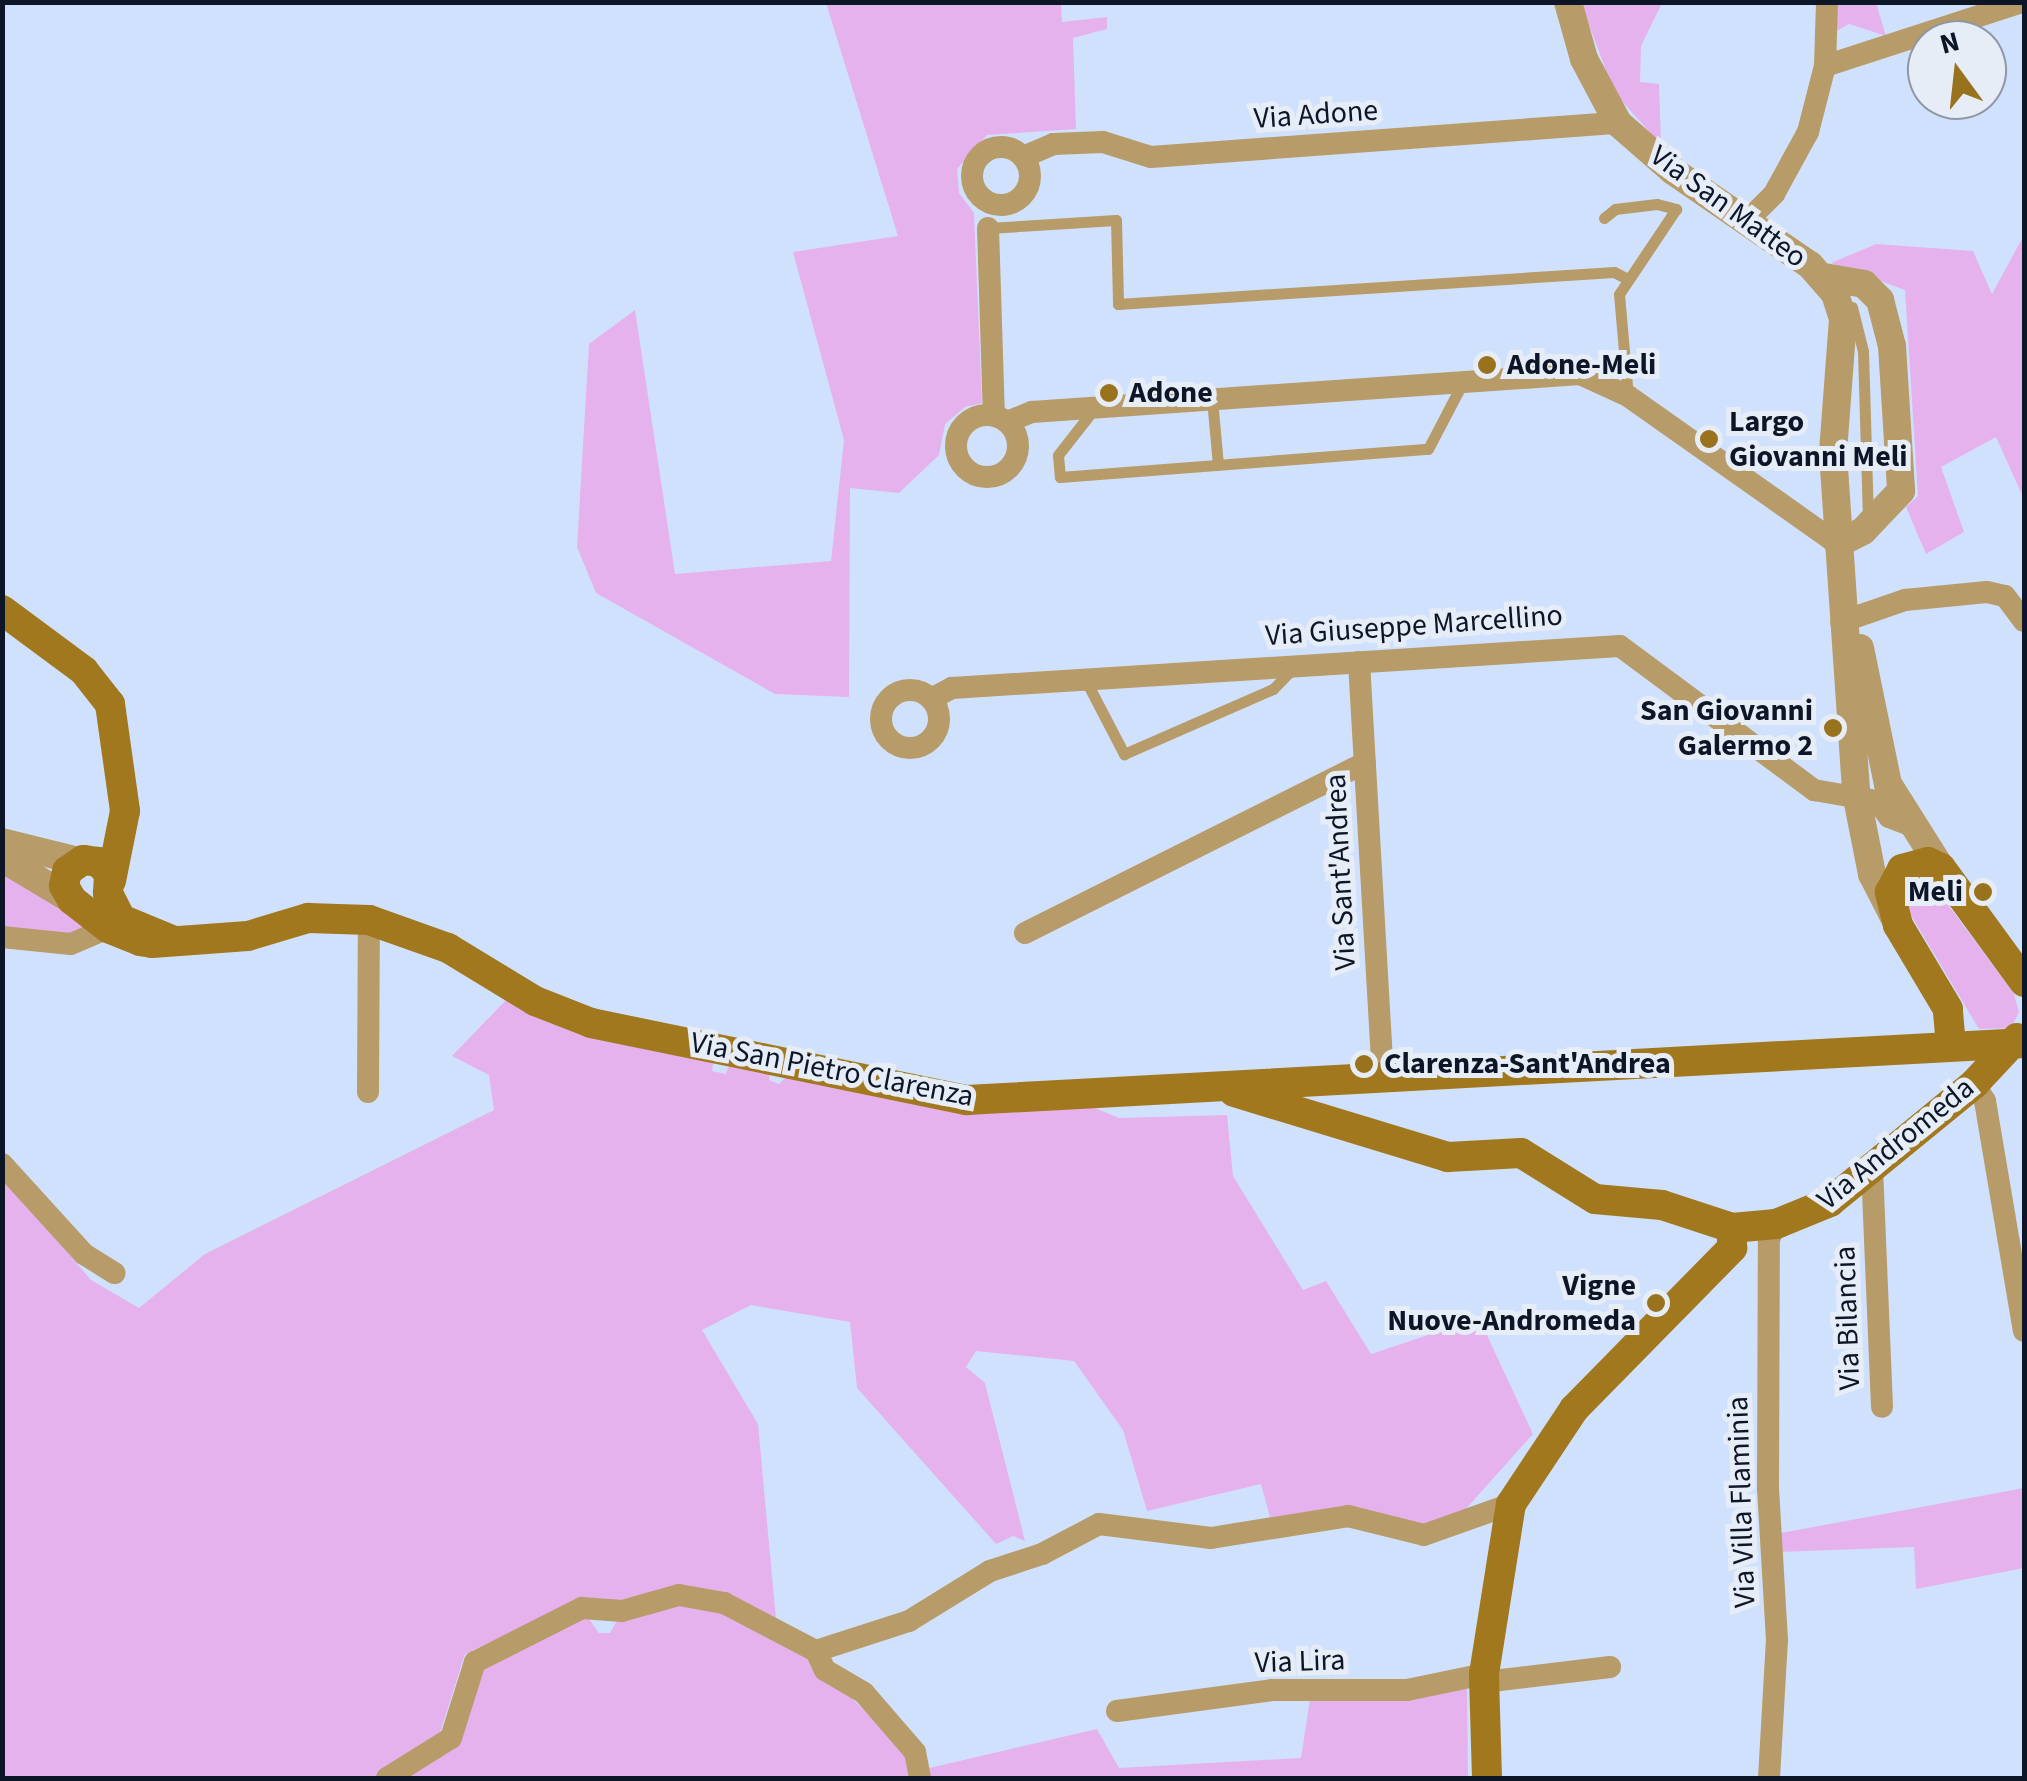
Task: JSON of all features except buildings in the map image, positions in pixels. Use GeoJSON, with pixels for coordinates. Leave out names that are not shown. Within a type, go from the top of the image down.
{"type":"FeatureCollection","features":[{"type":"Feature","properties":{"kind":"main road"},"geometry":{"type":"LineString","coordinates":[[2,610],[101,686],[116,722],[122,781],[122,843],[92,894]]}},
{"type":"Feature","properties":{"kind":"main road"},"geometry":{"type":"LineString","coordinates":[[122,781],[113,823],[64,878],[92,894],[132,927],[172,940]]}},
{"type":"Feature","properties":{"kind":"main road"},"geometry":{"type":"LineString","coordinates":[[81,860],[104,866],[92,894],[108,928]]}},
{"type":"Feature","properties":{"kind":"main road"},"geometry":{"type":"LineString","coordinates":[[1952,1046],[1948,1009],[1898,925],[1893,877],[1915,863],[1941,868],[2022,982]]}},
{"type":"Feature","properties":{"kind":"main road","name":"Via San Pietro Clarenza"},"geometry":{"type":"LineString","coordinates":[[108,928],[152,943],[248,936],[308,918],[369,920],[448,948],[513,988],[590,1023],[967,1100],[1221,1089],[1310,1081]]}},
{"type":"Feature","properties":{"kind":"main road"},"geometry":{"type":"LineString","coordinates":[[1312,1117],[1302,1100],[1310,1081],[1952,1046],[2021,1038]]}},
{"type":"Feature","properties":{"kind":"main road","name":"Via Andromeda"},"geometry":{"type":"LineString","coordinates":[[1221,1089],[1448,1156],[1521,1152],[1594,1200],[1662,1204],[1732,1228],[1776,1224],[1830,1202],[1974,1084],[2021,1038]]}},
{"type":"Feature","properties":{"kind":"main road"},"geometry":{"type":"LineString","coordinates":[[1487,1778],[1484,1678],[1511,1504],[1574,1409],[1732,1248],[1732,1228]]}},
{"type":"Feature","properties":{"kind":"street","name":"Via San Matteo"},"geometry":{"type":"LineString","coordinates":[[1568,2],[1584,59],[1618,123],[1830,286],[1874,291],[1892,346],[1900,491],[1868,526],[1838,544]]}},
{"type":"Feature","properties":{"kind":"street"},"geometry":{"type":"LineString","coordinates":[[1746,222],[1774,194],[1808,132],[1825,66],[1827,2]]}},
{"type":"Feature","properties":{"kind":"street"},"geometry":{"type":"LineString","coordinates":[[1825,66],[2022,2]]}},
{"type":"Feature","properties":{"kind":"street","name":"Via Adone"},"geometry":{"type":"LineString","coordinates":[[1023,157],[1054,144],[1102,142],[1152,157],[1618,123]]}},
{"type":"Feature","properties":{"kind":"street"},"geometry":{"type":"LineString","coordinates":[[988,228],[1001,419],[1032,412],[1580,374],[1628,396],[1838,544]]}},
{"type":"Feature","properties":{"kind":"street"},"geometry":{"type":"LineString","coordinates":[[1830,286],[1843,319],[1834,453],[1838,544],[1848,619],[1856,794],[1872,874],[1898,925]]}},
{"type":"Feature","properties":{"kind":"street"},"geometry":{"type":"LineString","coordinates":[[1848,619],[1906,600],[1987,592],[2005,596],[2024,620]]}},
{"type":"Feature","properties":{"kind":"street"},"geometry":{"type":"LineString","coordinates":[[1848,619],[1888,784],[1941,868]]}},
{"type":"Feature","properties":{"kind":"street","name":"Via Giuseppe Marcellino"},"geometry":{"type":"LineString","coordinates":[[931,700],[952,688],[1620,646],[1814,790],[1856,794],[1912,826]]}},
{"type":"Feature","properties":{"kind":"street","name":"Via Sant'Andrea"},"geometry":{"type":"LineString","coordinates":[[1360,662],[1383,1078]]}},
{"type":"Feature","properties":{"kind":"street"},"geometry":{"type":"LineString","coordinates":[[1856,794],[1869,774],[1862,720],[1870,708]]}},
{"type":"Feature","properties":{"kind":"street"},"geometry":{"type":"LineString","coordinates":[[1026,933],[1365,763]]}},
{"type":"Feature","properties":{"kind":"street"},"geometry":{"type":"LineString","coordinates":[[2,842],[81,860]]}},
{"type":"Feature","properties":{"kind":"street"},"geometry":{"type":"LineString","coordinates":[[2,858],[92,894]]}},
{"type":"Feature","properties":{"kind":"street"},"geometry":{"type":"LineString","coordinates":[[368,1092],[369,920]]}},
{"type":"Feature","properties":{"kind":"street"},"geometry":{"type":"LineString","coordinates":[[2,937],[70,944],[108,928]]}},
{"type":"Feature","properties":{"kind":"street"},"geometry":{"type":"LineString","coordinates":[[1974,1084],[1984,1101],[2024,1331]]}},
{"type":"Feature","properties":{"kind":"street"},"geometry":{"type":"LineString","coordinates":[[2,1164],[95,1264],[115,1273]]}},
{"type":"Feature","properties":{"kind":"street","name":"Via Bilancia"},"geometry":{"type":"LineString","coordinates":[[1872,1168],[1882,1407]]}},
{"type":"Feature","properties":{"kind":"street","name":"Via Villa Flaminia"},"geometry":{"type":"LineString","coordinates":[[1769,1778],[1777,1640],[1768,1488],[1769,1240],[1776,1224]]}},
{"type":"Feature","properties":{"kind":"street"},"geometry":{"type":"LineString","coordinates":[[816,1651],[909,1621],[990,1571],[1099,1524],[1211,1538],[1348,1516],[1424,1534],[1511,1504]]}},
{"type":"Feature","properties":{"kind":"street"},"geometry":{"type":"LineString","coordinates":[[387,1778],[451,1738],[475,1662],[582,1608],[622,1611],[679,1596],[724,1603],[816,1651],[826,1670],[864,1693],[915,1752],[920,1778]]}},
{"type":"Feature","properties":{"kind":"street","name":"Via Lira"},"geometry":{"type":"LineString","coordinates":[[1117,1710],[1272,1690],[1407,1690],[1610,1666]]}},
{"type":"Feature","properties":{"kind":"lane"},"geometry":{"type":"LineString","coordinates":[[1604,218],[1614,209],[1642,206],[1676,210],[1618,294],[1628,396]]}},
{"type":"Feature","properties":{"kind":"lane"},"geometry":{"type":"LineString","coordinates":[[988,228],[1116,220],[1118,304],[1614,272],[1628,280]]}},
{"type":"Feature","properties":{"kind":"lane"},"geometry":{"type":"LineString","coordinates":[[1095,408],[1058,455],[1060,477],[1428,449],[1463,382]]}},
{"type":"Feature","properties":{"kind":"lane"},"geometry":{"type":"LineString","coordinates":[[1212,399],[1218,465]]}},
{"type":"Feature","properties":{"kind":"lane"},"geometry":{"type":"LineString","coordinates":[[1085,679],[1124,754],[1273,689],[1296,666]]}},
{"type":"Feature","properties":{"kind":"shaded area"},"geometry":{"type":"Polygon","coordinates":[[[826,3],[1061,3],[1062,22],[1107,17],[1107,29],[1073,38],[1076,129],[987,135],[957,169],[959,193],[974,213],[982,403],[965,407],[945,424],[939,455],[899,493],[850,488],[849,697],[775,694],[596,593],[577,547],[589,344],[635,310],[675,574],[831,561],[844,440],[793,252],[898,236],[826,3]]]}},
{"type":"Feature","properties":{"kind":"shaded area"},"geometry":{"type":"Polygon","coordinates":[[[1581,3],[1662,3],[1641,46],[1640,82],[1659,84],[1661,145],[1614,92],[1581,3]]]}},
{"type":"Feature","properties":{"kind":"shaded area"},"geometry":{"type":"Polygon","coordinates":[[[1834,3],[1876,3],[1886,36],[1849,24],[1833,33],[1834,3]]]}},
{"type":"Feature","properties":{"kind":"shaded area"},"geometry":{"type":"Polygon","coordinates":[[[2024,235],[2024,499],[1996,437],[1941,467],[1964,532],[1926,554],[1906,507],[1918,496],[1905,290],[1831,263],[1876,244],[1973,251],[1992,294],[2024,235]]]}},
{"type":"Feature","properties":{"kind":"shaded area"},"geometry":{"type":"Polygon","coordinates":[[[2,867],[98,927],[66,937],[3,930],[2,867]]]}},
{"type":"Feature","properties":{"kind":"shaded area"},"geometry":{"type":"Polygon","coordinates":[[[1929,879],[2014,994],[2019,1012],[2011,1028],[1979,1029],[1903,902],[1912,881],[1929,879]]]}},
{"type":"Feature","properties":{"kind":"shaded area"},"geometry":{"type":"Polygon","coordinates":[[[509,997],[714,1058],[712,1071],[726,1074],[730,1062],[770,1071],[769,1080],[779,1084],[789,1074],[1090,1106],[1119,1118],[1227,1115],[1233,1176],[1303,1290],[1326,1281],[1371,1354],[1479,1318],[1533,1434],[1464,1511],[1419,1529],[1271,1521],[1261,1484],[1147,1511],[1123,1430],[1074,1361],[976,1351],[966,1367],[985,1383],[1025,1541],[1013,1536],[996,1544],[857,1388],[850,1322],[751,1305],[702,1330],[758,1424],[776,1619],[634,1600],[578,1601],[465,1654],[440,1733],[376,1778],[3,1778],[2,1176],[91,1280],[139,1308],[205,1254],[494,1110],[489,1075],[452,1056],[509,997]]]}},
{"type":"Feature","properties":{"kind":"shaded area"},"geometry":{"type":"Polygon","coordinates":[[[2024,1488],[2024,1568],[1916,1589],[1914,1547],[1778,1552],[1781,1533],[2024,1488]]]}},
{"type":"Feature","properties":{"kind":"shaded area"},"geometry":{"type":"Polygon","coordinates":[[[681,1602],[727,1611],[807,1655],[925,1769],[1097,1729],[1119,1768],[1301,1758],[1310,1699],[1467,1685],[1468,1778],[393,1778],[459,1739],[484,1664],[586,1615],[599,1633],[610,1633],[618,1619],[681,1602]]]}},
{"type":"Feature","properties":{"kind":"place","name":"Adone-Meli"},"geometry":{"type":"Point","coordinates":[1487,365]}},
{"type":"Feature","properties":{"kind":"place","name":"Adone"},"geometry":{"type":"Point","coordinates":[1109,393]}},
{"type":"Feature","properties":{"kind":"place","name":"Largo Giovanni Meli"},"geometry":{"type":"Point","coordinates":[1709,439]}},
{"type":"Feature","properties":{"kind":"place","name":"San Giovanni Galermo 2"},"geometry":{"type":"Point","coordinates":[1833,728]}},
{"type":"Feature","properties":{"kind":"place","name":"Meli"},"geometry":{"type":"Point","coordinates":[1983,892]}},
{"type":"Feature","properties":{"kind":"place","name":"Clarenza-Sant'Andrea"},"geometry":{"type":"Point","coordinates":[1364,1064]}},
{"type":"Feature","properties":{"kind":"place","name":"Vigne Nuove-Andromeda"},"geometry":{"type":"Point","coordinates":[1656,1303]}}]}
